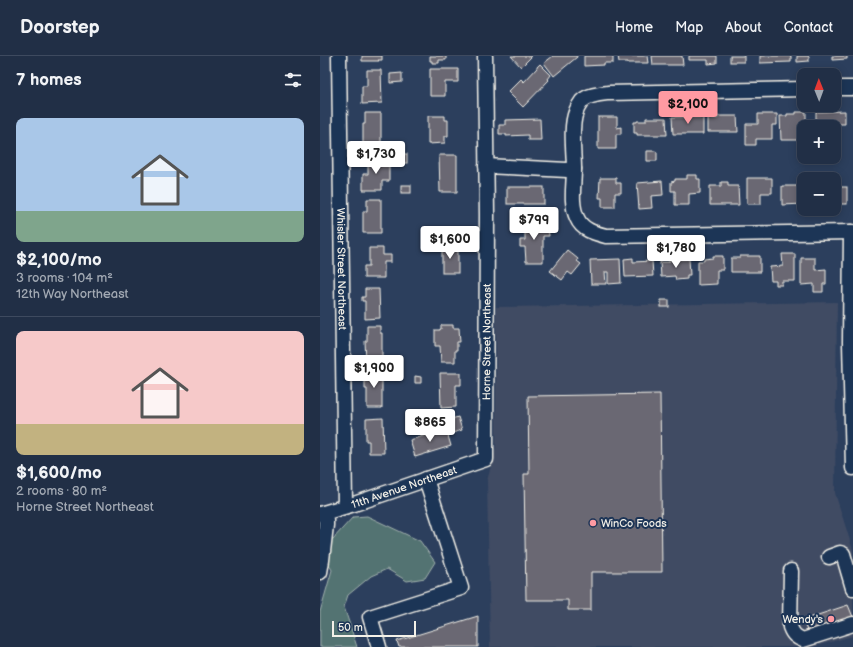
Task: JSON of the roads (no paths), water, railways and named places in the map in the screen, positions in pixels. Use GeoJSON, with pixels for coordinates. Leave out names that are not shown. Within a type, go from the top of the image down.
{"type":"FeatureCollection","features":[{"type":"Feature","properties":{"kind":"street","name":"Whisler Street Northeast"},"geometry":{"type":"LineString","coordinates":[[339,56],[345,506]]}},
{"type":"Feature","properties":{"kind":"street","name":"Horne Street Northeast"},"geometry":{"type":"LineString","coordinates":[[485,56],[486,459]]}},
{"type":"Feature","properties":{"kind":"street"},"geometry":{"type":"LineString","coordinates":[[841,88],[853,88]]}},
{"type":"Feature","properties":{"kind":"street"},"geometry":{"type":"LineString","coordinates":[[797,89],[608,93],[595,94],[583,100],[576,111],[574,124],[573,206],[577,218],[584,228],[594,233],[606,236],[852,232],[853,468]]}},
{"type":"Feature","properties":{"kind":"street"},"geometry":{"type":"LineString","coordinates":[[486,166],[566,170],[574,169]]}},
{"type":"Feature","properties":{"kind":"street","name":"11th Avenue Northeast"},"geometry":{"type":"LineString","coordinates":[[322,514],[486,459]]}},
{"type":"Feature","properties":{"kind":"street"},"geometry":{"type":"LineString","coordinates":[[379,647],[370,618],[461,588],[426,479]]}},
{"type":"Feature","properties":{"kind":"street"},"geometry":{"type":"LineString","coordinates":[[320,572],[326,525],[326,520],[322,514]]}},
{"type":"Feature","properties":{"kind":"street"},"geometry":{"type":"LineString","coordinates":[[829,557],[840,553],[843,554],[853,588]]}},
{"type":"Feature","properties":{"kind":"street"},"geometry":{"type":"LineString","coordinates":[[791,571],[790,628],[796,637],[803,640],[853,624]]}},
{"type":"Feature","properties":{"kind":"place","name":"WinCo Foods"},"geometry":{"type":"Point","coordinates":[593,523]}},
{"type":"Feature","properties":{"kind":"place","name":"Wendy's"},"geometry":{"type":"Point","coordinates":[831,619]}}]}
